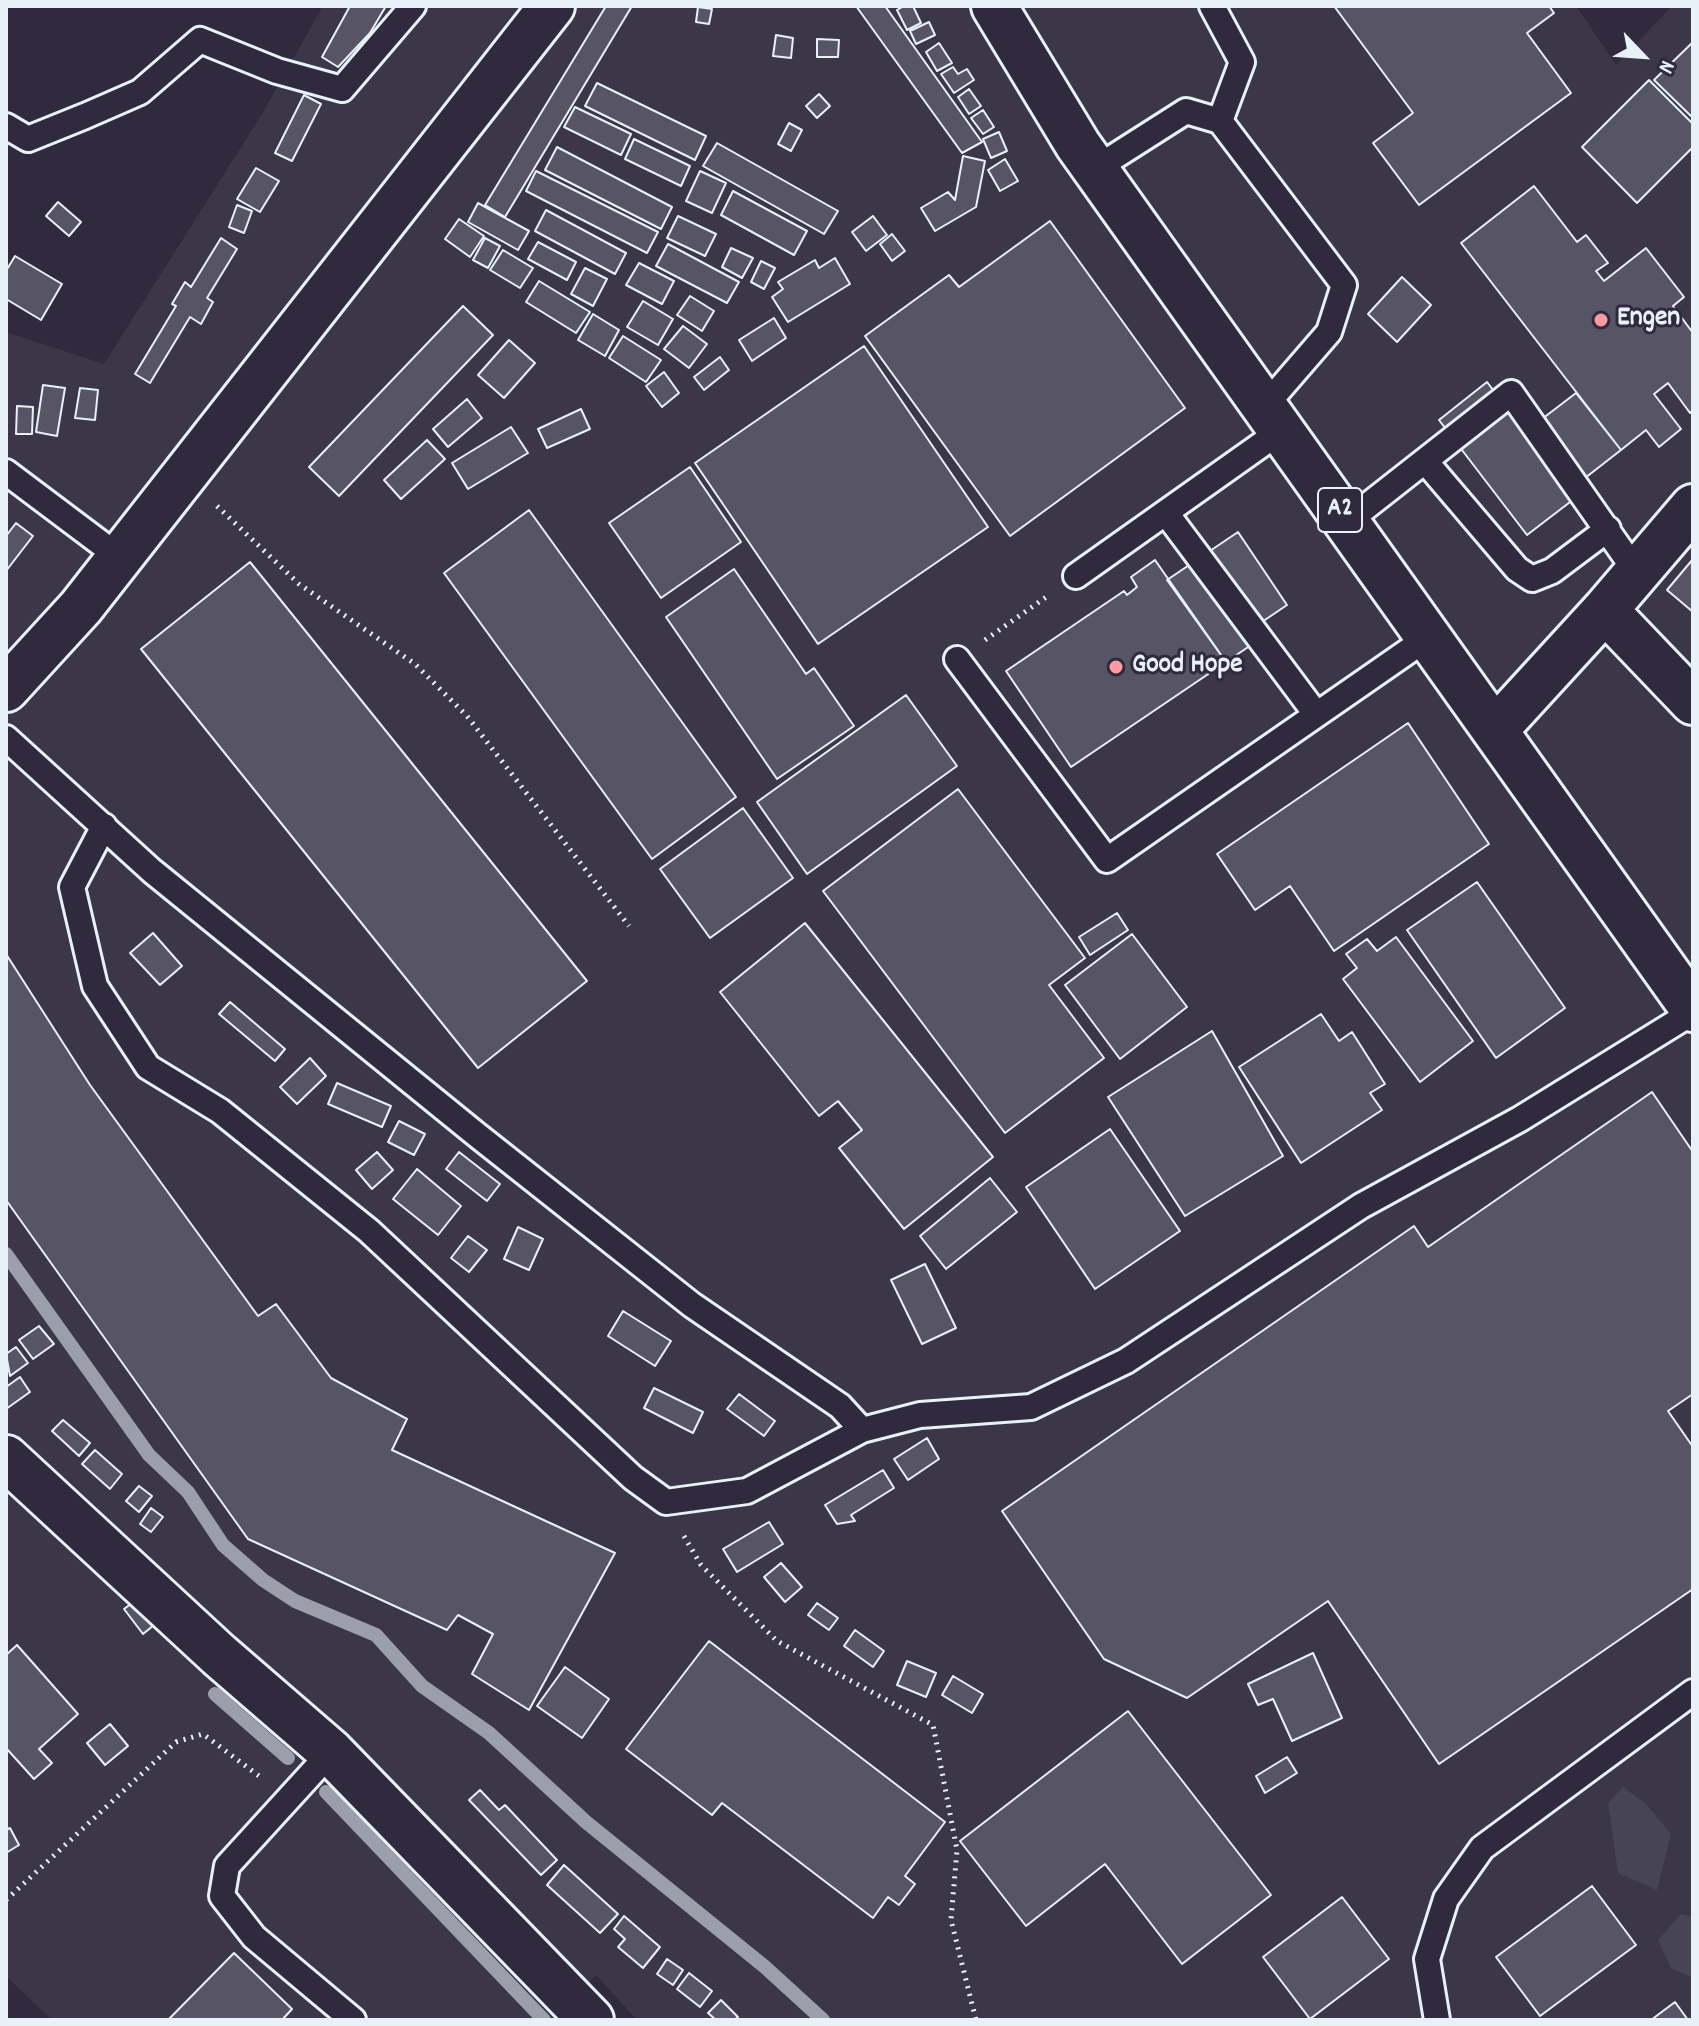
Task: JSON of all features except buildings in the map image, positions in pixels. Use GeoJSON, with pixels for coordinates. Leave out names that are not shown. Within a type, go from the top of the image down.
{"type":"FeatureCollection","features":[{"type":"Feature","properties":{"kind":"main road"},"geometry":{"type":"LineString","coordinates":[[6,689],[81,607],[552,6]]}},
{"type":"Feature","properties":{"kind":"main road","name":"A2"},"geometry":{"type":"LineString","coordinates":[[994,6],[1095,169],[1430,636],[1693,1011]]}},
{"type":"Feature","properties":{"kind":"main road"},"geometry":{"type":"LineString","coordinates":[[1496,729],[1605,610],[1693,507]]}},
{"type":"Feature","properties":{"kind":"main road"},"geometry":{"type":"LineString","coordinates":[[1605,610],[1693,702]]}},
{"type":"Feature","properties":{"kind":"main road"},"geometry":{"type":"LineString","coordinates":[[6,1458],[219,1655],[331,1752],[591,2020]]}},
{"type":"Feature","properties":{"kind":"lane"},"geometry":{"type":"LineString","coordinates":[[6,126],[28,139],[140,92],[200,40],[277,71],[342,89],[413,6]]}},
{"type":"Feature","properties":{"kind":"lane"},"geometry":{"type":"LineString","coordinates":[[1212,6],[1242,62],[1220,121]]}},
{"type":"Feature","properties":{"kind":"lane"},"geometry":{"type":"LineString","coordinates":[[1076,576],[1166,513],[1274,418],[1329,332],[1344,285],[1220,121],[1186,111],[1095,169]]}},
{"type":"Feature","properties":{"kind":"lane"},"geometry":{"type":"LineString","coordinates":[[1348,521],[1511,393],[1637,573]]}},
{"type":"Feature","properties":{"kind":"lane"},"geometry":{"type":"LineString","coordinates":[[1425,461],[1517,569],[1532,579],[1552,571],[1608,529]]}},
{"type":"Feature","properties":{"kind":"lane"},"geometry":{"type":"LineString","coordinates":[[6,472],[119,557]]}},
{"type":"Feature","properties":{"kind":"lane"},"geometry":{"type":"LineString","coordinates":[[1166,513],[1316,714]]}},
{"type":"Feature","properties":{"kind":"lane"},"geometry":{"type":"LineString","coordinates":[[957,659],[1107,860],[1430,636]]}},
{"type":"Feature","properties":{"kind":"lane"},"geometry":{"type":"LineString","coordinates":[[6,738],[152,871],[477,1135],[692,1305],[840,1406],[862,1430]]}},
{"type":"Feature","properties":{"kind":"lane"},"geometry":{"type":"LineString","coordinates":[[104,826],[72,887],[95,986],[148,1067],[220,1111],[369,1231],[633,1478],[666,1502],[747,1491],[862,1430],[920,1415],[1031,1407],[1126,1361],[1361,1206],[1520,1119],[1693,1011]]}},
{"type":"Feature","properties":{"kind":"lane"},"geometry":{"type":"LineString","coordinates":[[1437,2020],[1427,1959],[1446,1899],[1482,1848],[1693,1692]]}},
{"type":"Feature","properties":{"kind":"lane"},"geometry":{"type":"LineString","coordinates":[[331,1752],[227,1866],[222,1896],[254,1937],[353,2020]]}},
{"type":"Feature","properties":{"kind":"path"},"geometry":{"type":"LineString","coordinates":[[184,475],[299,584],[415,664],[467,716],[629,926]]}},
{"type":"Feature","properties":{"kind":"path"},"geometry":{"type":"LineString","coordinates":[[957,659],[1076,576]]}},
{"type":"Feature","properties":{"kind":"path"},"geometry":{"type":"LineString","coordinates":[[666,1502],[701,1565],[777,1641],[933,1725],[957,1850],[951,1920],[976,2020]]}},
{"type":"Feature","properties":{"kind":"path"},"geometry":{"type":"LineString","coordinates":[[6,1900],[176,1742],[203,1734],[242,1760],[285,1800]]}},
{"type":"Feature","properties":{"kind":"shaded area"},"geometry":{"type":"Polygon","coordinates":[[[323,6],[1576,6],[1616,65],[1672,6],[1693,6],[1693,2020],[637,2020],[596,1975],[554,2020],[52,2020],[6,1976],[6,332],[104,364],[262,114],[323,6]]]}},
{"type":"Feature","properties":{"kind":"shaded area"},"geometry":{"type":"Polygon","coordinates":[[[1623,1787],[1646,1804],[1671,1834],[1657,1890],[1618,1873],[1608,1803],[1623,1787]]]}},
{"type":"Feature","properties":{"kind":"shaded area"},"geometry":{"type":"Polygon","coordinates":[[[1681,1914],[1693,1917],[1693,1978],[1671,1968],[1658,1940],[1681,1914]]]}},
{"type":"Feature","properties":{"kind":"waterway"},"geometry":{"type":"LineString","coordinates":[[6,1254],[149,1455],[188,1492],[223,1545],[263,1580],[295,1601],[376,1635],[422,1686],[489,1733],[586,1822],[765,1967],[823,2020]]}},
{"type":"Feature","properties":{"kind":"waterway"},"geometry":{"type":"LineString","coordinates":[[215,1694],[288,1758]]}},
{"type":"Feature","properties":{"kind":"waterway"},"geometry":{"type":"LineString","coordinates":[[326,1792],[544,2020]]}},
{"type":"Feature","properties":{"kind":"place","name":"Engen"},"geometry":{"type":"Point","coordinates":[1601,320]}},
{"type":"Feature","properties":{"kind":"place","name":"Good Hope"},"geometry":{"type":"Point","coordinates":[1116,667]}}]}
